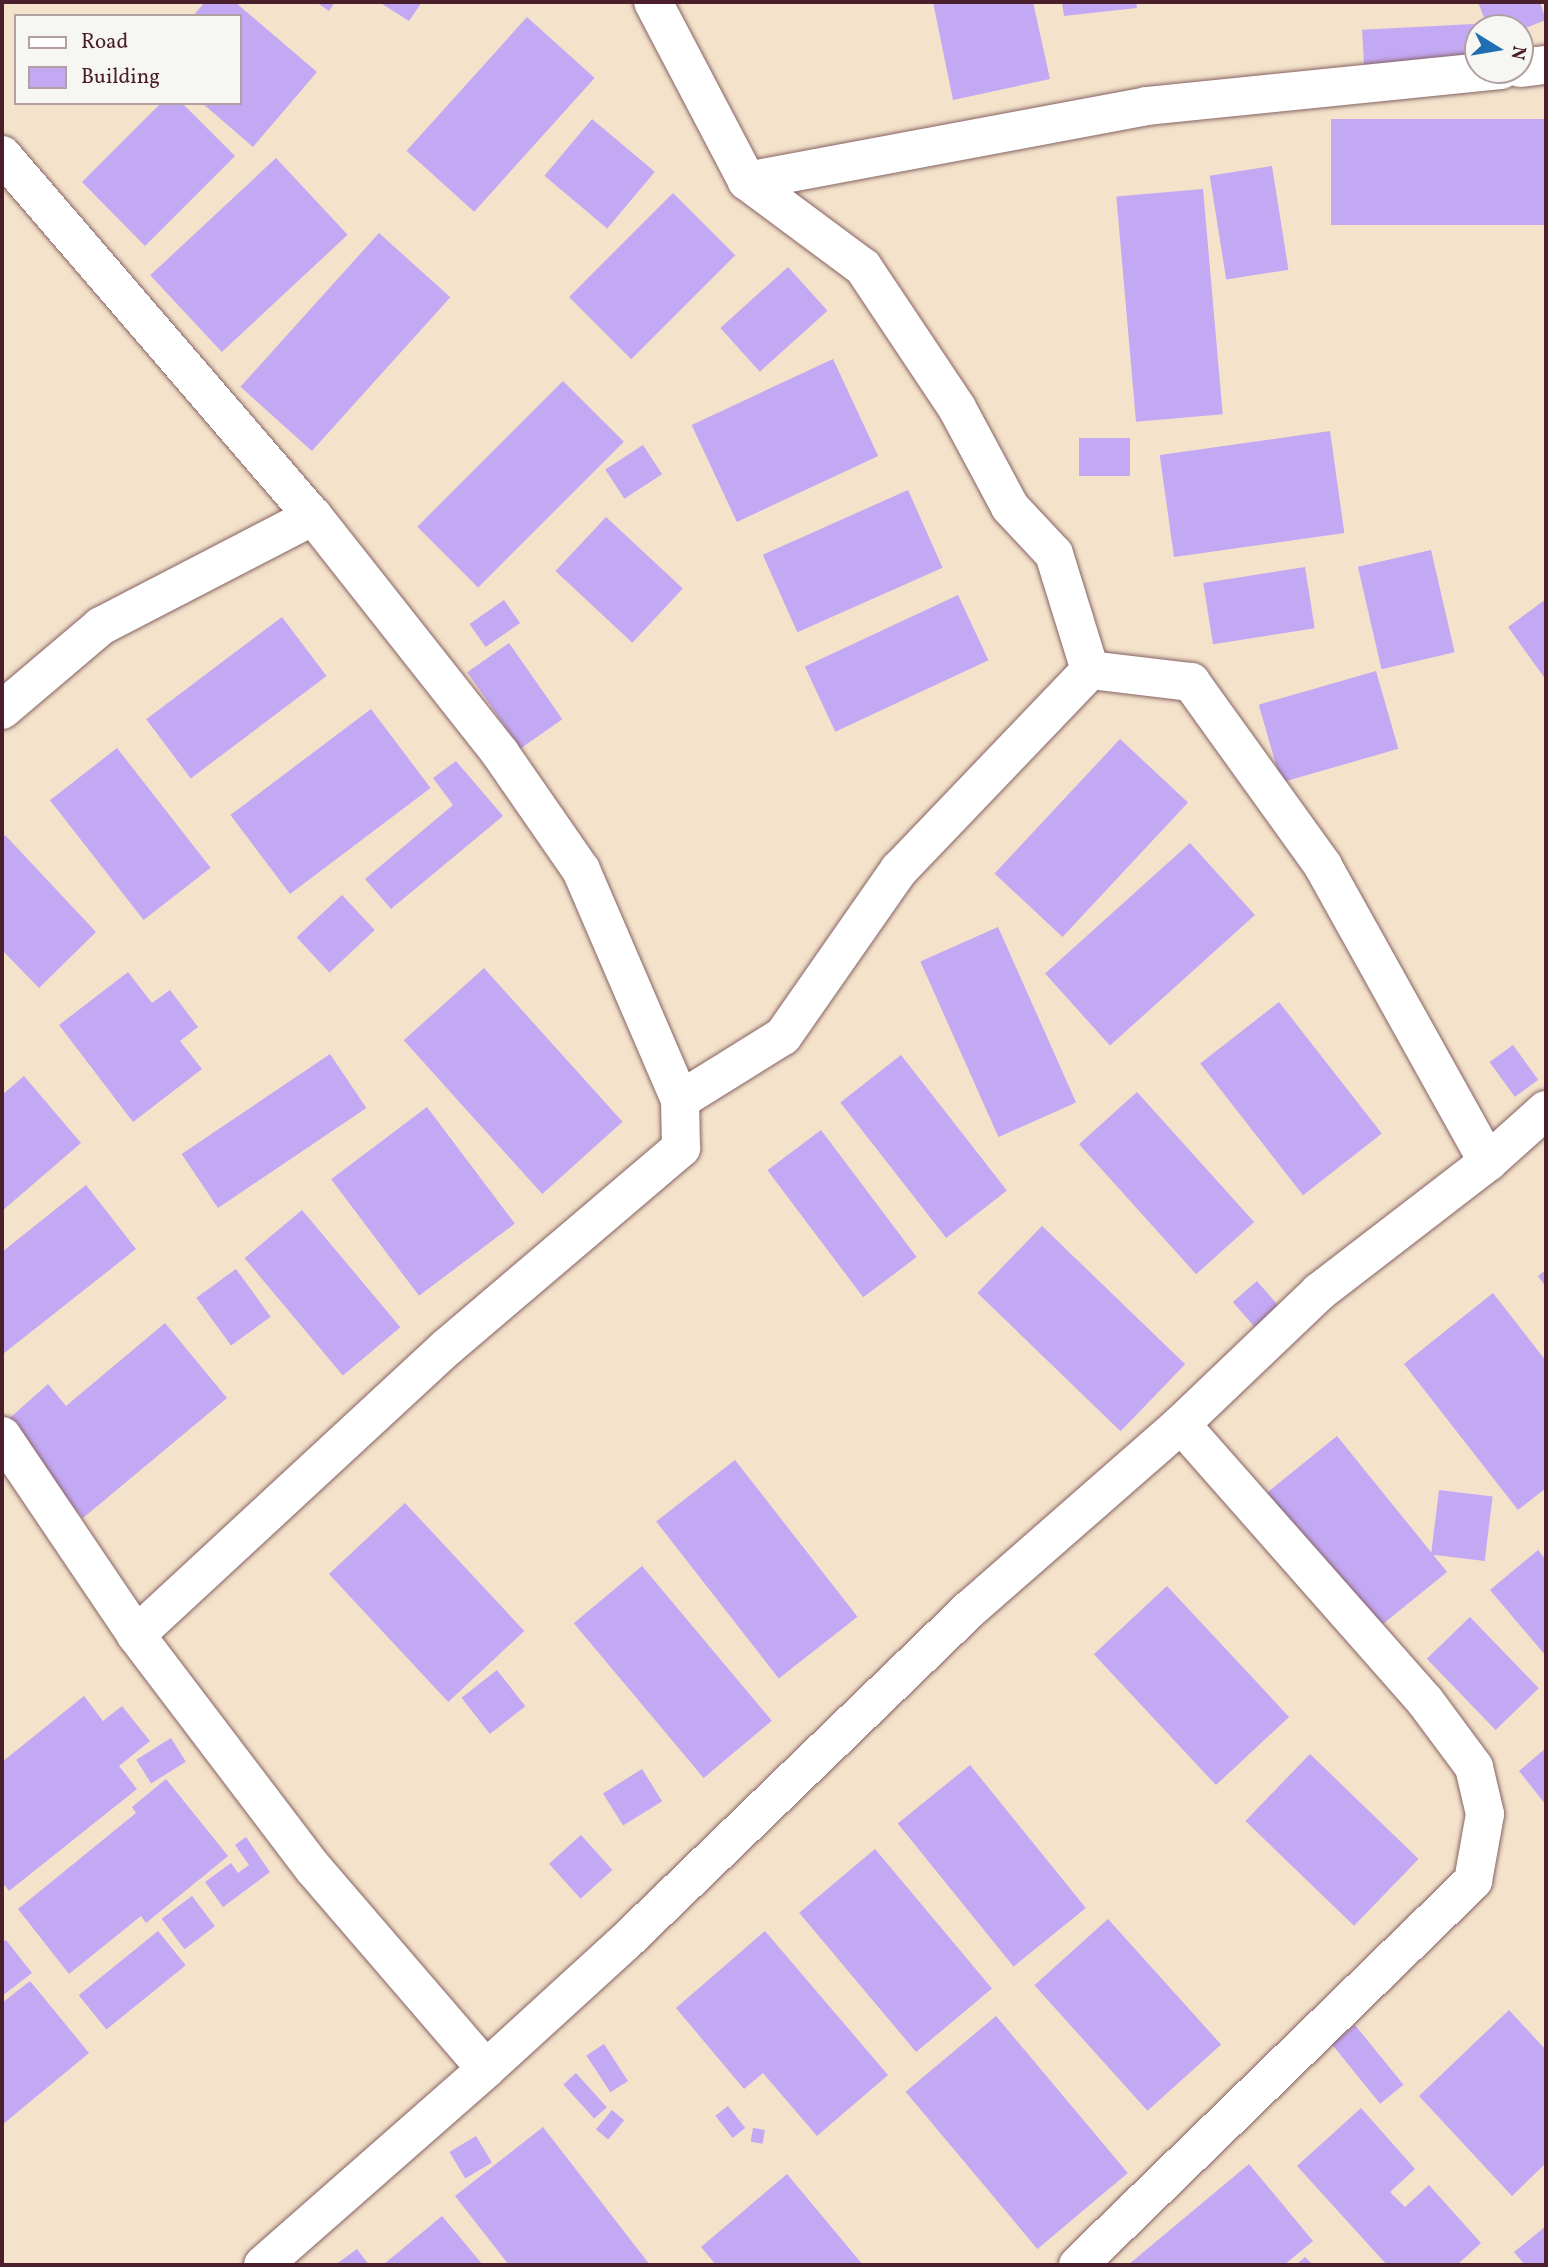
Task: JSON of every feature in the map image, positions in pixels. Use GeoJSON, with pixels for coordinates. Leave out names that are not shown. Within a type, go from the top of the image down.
{"type":"FeatureCollection","features":[{"type":"Feature","properties":{"kind":"street"},"geometry":{"type":"LineString","coordinates":[[653,2],[747,181],[863,267],[957,408],[1010,507],[1054,554],[1090,670]]}},
{"type":"Feature","properties":{"kind":"street"},"geometry":{"type":"LineString","coordinates":[[747,181],[1147,106],[1464,74]]}},
{"type":"Feature","properties":{"kind":"street"},"geometry":{"type":"LineString","coordinates":[[2,155],[313,516],[500,753],[581,870],[680,1100],[681,1148],[446,1348],[136,1635]]}},
{"type":"Feature","properties":{"kind":"street"},"geometry":{"type":"LineString","coordinates":[[2,710],[101,626],[313,516]]}},
{"type":"Feature","properties":{"kind":"street"},"geometry":{"type":"LineString","coordinates":[[680,1100],[782,1036],[899,870],[1090,670]]}},
{"type":"Feature","properties":{"kind":"street"},"geometry":{"type":"LineString","coordinates":[[1090,670],[1191,682],[1323,866],[1488,1162]]}},
{"type":"Feature","properties":{"kind":"street"},"geometry":{"type":"LineString","coordinates":[[287,2258],[634,1933],[971,1609],[1181,1424],[1320,1292],[1488,1162],[1546,1110]]}},
{"type":"Feature","properties":{"kind":"street"},"geometry":{"type":"LineString","coordinates":[[1078,2265],[1473,1881],[1485,1814],[1474,1767],[1424,1701],[1181,1424]]}},
{"type":"Feature","properties":{"kind":"street"},"geometry":{"type":"LineString","coordinates":[[2,1436],[136,1635],[313,1868],[486,2069]]}},
{"type":"Feature","properties":{"kind":"building"},"geometry":{"type":"Polygon","coordinates":[[[205,2],[235,2],[317,72],[253,147],[204,105],[242,105],[242,14],[195,14],[205,2]]]}},
{"type":"Feature","properties":{"kind":"building"},"geometry":{"type":"Polygon","coordinates":[[[316,2],[335,2],[329,11],[316,2]]]}},
{"type":"Feature","properties":{"kind":"building"},"geometry":{"type":"Polygon","coordinates":[[[379,2],[422,2],[409,21],[379,2]]]}},
{"type":"Feature","properties":{"kind":"building"},"geometry":{"type":"Polygon","coordinates":[[[933,2],[1033,2],[1050,79],[953,100],[933,2]]]}},
{"type":"Feature","properties":{"kind":"building"},"geometry":{"type":"Polygon","coordinates":[[[1062,2],[1136,2],[1137,8],[1064,16],[1062,2]]]}},
{"type":"Feature","properties":{"kind":"building"},"geometry":{"type":"Polygon","coordinates":[[[1478,2],[1540,2],[1546,20],[1534,25],[1534,14],[1483,14],[1478,2]]]}},
{"type":"Feature","properties":{"kind":"building"},"geometry":{"type":"Polygon","coordinates":[[[527,17],[595,78],[474,212],[407,151],[527,17]]]}},
{"type":"Feature","properties":{"kind":"building"},"geometry":{"type":"Polygon","coordinates":[[[1464,25],[1464,62],[1364,67],[1362,30],[1464,25]]]}},
{"type":"Feature","properties":{"kind":"building"},"geometry":{"type":"Polygon","coordinates":[[[159,105],[184,105],[235,156],[145,246],[82,182],[159,105]]]}},
{"type":"Feature","properties":{"kind":"building"},"geometry":{"type":"Polygon","coordinates":[[[592,119],[655,172],[607,228],[544,176],[592,119]]]}},
{"type":"Feature","properties":{"kind":"building"},"geometry":{"type":"Polygon","coordinates":[[[1331,119],[1546,119],[1546,225],[1331,225],[1331,119]]]}},
{"type":"Feature","properties":{"kind":"building"},"geometry":{"type":"Polygon","coordinates":[[[276,158],[348,235],[222,352],[150,275],[276,158]]]}},
{"type":"Feature","properties":{"kind":"building"},"geometry":{"type":"Polygon","coordinates":[[[1272,166],[1288,270],[1226,280],[1210,176],[1272,166]]]}},
{"type":"Feature","properties":{"kind":"building"},"geometry":{"type":"Polygon","coordinates":[[[1203,189],[1223,414],[1136,422],[1116,197],[1203,189]]]}},
{"type":"Feature","properties":{"kind":"building"},"geometry":{"type":"Polygon","coordinates":[[[673,193],[735,255],[631,359],[569,297],[673,193]]]}},
{"type":"Feature","properties":{"kind":"building"},"geometry":{"type":"Polygon","coordinates":[[[379,233],[450,297],[312,451],[240,387],[379,233]]]}},
{"type":"Feature","properties":{"kind":"building"},"geometry":{"type":"Polygon","coordinates":[[[788,267],[827,311],[760,372],[720,328],[788,267]]]}},
{"type":"Feature","properties":{"kind":"building"},"geometry":{"type":"Polygon","coordinates":[[[833,359],[878,456],[737,522],[692,425],[833,359]]]}},
{"type":"Feature","properties":{"kind":"building"},"geometry":{"type":"Polygon","coordinates":[[[563,381],[624,442],[478,587],[417,527],[563,381]]]}},
{"type":"Feature","properties":{"kind":"building"},"geometry":{"type":"Polygon","coordinates":[[[1330,431],[1344,533],[1174,557],[1160,455],[1330,431]]]}},
{"type":"Feature","properties":{"kind":"building"},"geometry":{"type":"Polygon","coordinates":[[[1079,438],[1130,438],[1130,476],[1079,476],[1079,438]]]}},
{"type":"Feature","properties":{"kind":"building"},"geometry":{"type":"Polygon","coordinates":[[[643,445],[662,474],[624,499],[605,470],[643,445]]]}},
{"type":"Feature","properties":{"kind":"building"},"geometry":{"type":"Polygon","coordinates":[[[908,490],[943,568],[797,632],[763,555],[908,490]]]}},
{"type":"Feature","properties":{"kind":"building"},"geometry":{"type":"Polygon","coordinates":[[[606,517],[683,589],[632,643],[556,571],[606,517]]]}},
{"type":"Feature","properties":{"kind":"building"},"geometry":{"type":"Polygon","coordinates":[[[1431,550],[1455,652],[1382,669],[1358,567],[1431,550]]]}},
{"type":"Feature","properties":{"kind":"building"},"geometry":{"type":"Polygon","coordinates":[[[1305,567],[1315,628],[1213,644],[1203,583],[1305,567]]]}},
{"type":"Feature","properties":{"kind":"building"},"geometry":{"type":"Polygon","coordinates":[[[958,595],[988,660],[835,732],[805,666],[958,595]]]}},
{"type":"Feature","properties":{"kind":"building"},"geometry":{"type":"Polygon","coordinates":[[[1546,599],[1546,680],[1508,627],[1546,599]]]}},
{"type":"Feature","properties":{"kind":"building"},"geometry":{"type":"Polygon","coordinates":[[[504,600],[520,623],[486,647],[470,624],[504,600]]]}},
{"type":"Feature","properties":{"kind":"building"},"geometry":{"type":"Polygon","coordinates":[[[282,617],[327,676],[191,778],[146,719],[282,617]]]}},
{"type":"Feature","properties":{"kind":"building"},"geometry":{"type":"Polygon","coordinates":[[[509,643],[562,719],[521,748],[467,672],[509,643]]]}},
{"type":"Feature","properties":{"kind":"building"},"geometry":{"type":"Polygon","coordinates":[[[1376,671],[1398,749],[1281,782],[1259,705],[1376,671]]]}},
{"type":"Feature","properties":{"kind":"building"},"geometry":{"type":"Polygon","coordinates":[[[371,709],[431,788],[290,894],[230,815],[371,709]]]}},
{"type":"Feature","properties":{"kind":"building"},"geometry":{"type":"Polygon","coordinates":[[[1120,739],[1188,802],[1063,937],[995,874],[1120,739]]]}},
{"type":"Feature","properties":{"kind":"building"},"geometry":{"type":"Polygon","coordinates":[[[117,748],[211,868],[144,920],[50,800],[117,748]]]}},
{"type":"Feature","properties":{"kind":"building"},"geometry":{"type":"Polygon","coordinates":[[[456,761],[503,816],[391,909],[365,879],[453,805],[433,778],[456,761]]]}},
{"type":"Feature","properties":{"kind":"building"},"geometry":{"type":"Polygon","coordinates":[[[5,835],[96,932],[39,988],[2,950],[2,838],[5,835]]]}},
{"type":"Feature","properties":{"kind":"building"},"geometry":{"type":"Polygon","coordinates":[[[1190,843],[1255,915],[1110,1046],[1045,973],[1190,843]]]}},
{"type":"Feature","properties":{"kind":"building"},"geometry":{"type":"Polygon","coordinates":[[[342,895],[375,930],[329,972],[297,937],[342,895]]]}},
{"type":"Feature","properties":{"kind":"building"},"geometry":{"type":"Polygon","coordinates":[[[998,927],[1076,1102],[998,1137],[920,962],[998,927]]]}},
{"type":"Feature","properties":{"kind":"building"},"geometry":{"type":"Polygon","coordinates":[[[484,968],[623,1122],[542,1194],[404,1040],[484,968]]]}},
{"type":"Feature","properties":{"kind":"building"},"geometry":{"type":"Polygon","coordinates":[[[128,972],[152,1003],[170,990],[198,1027],[180,1041],[202,1069],[133,1122],[59,1025],[128,972]]]}},
{"type":"Feature","properties":{"kind":"building"},"geometry":{"type":"Polygon","coordinates":[[[1279,1002],[1382,1134],[1303,1195],[1200,1064],[1279,1002]]]}},
{"type":"Feature","properties":{"kind":"building"},"geometry":{"type":"Polygon","coordinates":[[[1513,1045],[1538,1080],[1515,1097],[1490,1062],[1513,1045]]]}},
{"type":"Feature","properties":{"kind":"building"},"geometry":{"type":"Polygon","coordinates":[[[330,1054],[366,1108],[218,1208],[182,1154],[330,1054]]]}},
{"type":"Feature","properties":{"kind":"building"},"geometry":{"type":"Polygon","coordinates":[[[901,1055],[1007,1191],[946,1238],[840,1102],[901,1055]]]}},
{"type":"Feature","properties":{"kind":"building"},"geometry":{"type":"Polygon","coordinates":[[[24,1076],[81,1143],[2,1211],[2,1095],[24,1076]]]}},
{"type":"Feature","properties":{"kind":"building"},"geometry":{"type":"Polygon","coordinates":[[[1137,1092],[1254,1222],[1196,1274],[1079,1144],[1137,1092]]]}},
{"type":"Feature","properties":{"kind":"building"},"geometry":{"type":"Polygon","coordinates":[[[427,1107],[515,1224],[419,1296],[331,1179],[427,1107]]]}},
{"type":"Feature","properties":{"kind":"building"},"geometry":{"type":"Polygon","coordinates":[[[821,1130],[917,1257],[863,1297],[767,1170],[821,1130]]]}},
{"type":"Feature","properties":{"kind":"building"},"geometry":{"type":"Polygon","coordinates":[[[86,1185],[136,1249],[3,1354],[2,1252],[86,1185]]]}},
{"type":"Feature","properties":{"kind":"building"},"geometry":{"type":"Polygon","coordinates":[[[302,1210],[400,1327],[343,1375],[245,1258],[302,1210]]]}},
{"type":"Feature","properties":{"kind":"building"},"geometry":{"type":"Polygon","coordinates":[[[1042,1226],[1185,1364],[1121,1431],[977,1293],[1042,1226]]]}},
{"type":"Feature","properties":{"kind":"building"},"geometry":{"type":"Polygon","coordinates":[[[236,1269],[271,1317],[231,1346],[196,1298],[236,1269]]]}},
{"type":"Feature","properties":{"kind":"building"},"geometry":{"type":"Polygon","coordinates":[[[1546,1270],[1546,1287],[1538,1276],[1546,1270]]]}},
{"type":"Feature","properties":{"kind":"building"},"geometry":{"type":"Polygon","coordinates":[[[1257,1281],[1290,1319],[1266,1340],[1233,1302],[1257,1281]]]}},
{"type":"Feature","properties":{"kind":"building"},"geometry":{"type":"Polygon","coordinates":[[[1493,1293],[1546,1361],[1546,1488],[1518,1510],[1404,1364],[1493,1293]]]}},
{"type":"Feature","properties":{"kind":"building"},"geometry":{"type":"Polygon","coordinates":[[[165,1323],[227,1398],[83,1518],[3,1424],[48,1384],[66,1406],[165,1323]]]}},
{"type":"Feature","properties":{"kind":"building"},"geometry":{"type":"Polygon","coordinates":[[[1337,1436],[1447,1572],[1373,1632],[1263,1496],[1337,1436]]]}},
{"type":"Feature","properties":{"kind":"building"},"geometry":{"type":"Polygon","coordinates":[[[735,1460],[858,1617],[779,1678],[656,1522],[735,1460]]]}},
{"type":"Feature","properties":{"kind":"building"},"geometry":{"type":"Polygon","coordinates":[[[1439,1490],[1493,1497],[1485,1561],[1431,1555],[1439,1490]]]}},
{"type":"Feature","properties":{"kind":"building"},"geometry":{"type":"Polygon","coordinates":[[[405,1503],[524,1631],[448,1702],[329,1574],[405,1503]]]}},
{"type":"Feature","properties":{"kind":"building"},"geometry":{"type":"Polygon","coordinates":[[[1538,1550],[1546,1560],[1546,1656],[1490,1590],[1538,1550]]]}},
{"type":"Feature","properties":{"kind":"building"},"geometry":{"type":"Polygon","coordinates":[[[642,1566],[772,1721],[704,1778],[574,1623],[642,1566]]]}},
{"type":"Feature","properties":{"kind":"building"},"geometry":{"type":"Polygon","coordinates":[[[1167,1586],[1289,1717],[1216,1785],[1094,1654],[1167,1586]]]}},
{"type":"Feature","properties":{"kind":"building"},"geometry":{"type":"Polygon","coordinates":[[[1470,1617],[1539,1688],[1496,1730],[1427,1659],[1470,1617]]]}},
{"type":"Feature","properties":{"kind":"building"},"geometry":{"type":"Polygon","coordinates":[[[497,1670],[525,1706],[490,1734],[462,1698],[497,1670]]]}},
{"type":"Feature","properties":{"kind":"building"},"geometry":{"type":"Polygon","coordinates":[[[84,1696],[103,1721],[122,1706],[150,1741],[119,1766],[137,1789],[9,1891],[2,1882],[2,1762],[84,1696]]]}},
{"type":"Feature","properties":{"kind":"building"},"geometry":{"type":"Polygon","coordinates":[[[171,1738],[186,1762],[151,1783],[136,1760],[171,1738]]]}},
{"type":"Feature","properties":{"kind":"building"},"geometry":{"type":"Polygon","coordinates":[[[1546,1748],[1546,1805],[1519,1771],[1546,1748]]]}},
{"type":"Feature","properties":{"kind":"building"},"geometry":{"type":"Polygon","coordinates":[[[1310,1754],[1419,1859],[1354,1926],[1245,1821],[1310,1754]]]}},
{"type":"Feature","properties":{"kind":"building"},"geometry":{"type":"Polygon","coordinates":[[[970,1765],[1086,1908],[1014,1967],[898,1824],[970,1765]]]}},
{"type":"Feature","properties":{"kind":"building"},"geometry":{"type":"Polygon","coordinates":[[[642,1769],[662,1801],[623,1826],[603,1793],[642,1769]]]}},
{"type":"Feature","properties":{"kind":"building"},"geometry":{"type":"Polygon","coordinates":[[[166,1779],[228,1856],[146,1923],[141,1916],[69,1974],[18,1909],[136,1813],[132,1807],[166,1779]]]}},
{"type":"Feature","properties":{"kind":"building"},"geometry":{"type":"Polygon","coordinates":[[[581,1835],[612,1870],[580,1899],[549,1864],[581,1835]]]}},
{"type":"Feature","properties":{"kind":"building"},"geometry":{"type":"Polygon","coordinates":[[[246,1837],[270,1872],[223,1907],[205,1882],[231,1863],[238,1873],[249,1865],[235,1845],[246,1837]]]}},
{"type":"Feature","properties":{"kind":"building"},"geometry":{"type":"Polygon","coordinates":[[[875,1849],[992,1988],[916,2052],[799,1913],[875,1849]]]}},
{"type":"Feature","properties":{"kind":"building"},"geometry":{"type":"Polygon","coordinates":[[[192,1896],[215,1926],[185,1949],[162,1919],[192,1896]]]}},
{"type":"Feature","properties":{"kind":"building"},"geometry":{"type":"Polygon","coordinates":[[[1108,1919],[1221,2045],[1148,2111],[1034,1985],[1108,1919]]]}},
{"type":"Feature","properties":{"kind":"building"},"geometry":{"type":"Polygon","coordinates":[[[158,1931],[186,1965],[106,2029],[79,1995],[158,1931]]]}},
{"type":"Feature","properties":{"kind":"building"},"geometry":{"type":"Polygon","coordinates":[[[765,1931],[888,2075],[817,2136],[763,2073],[744,2089],[676,2008],[765,1931]]]}},
{"type":"Feature","properties":{"kind":"building"},"geometry":{"type":"Polygon","coordinates":[[[6,1940],[32,1973],[2,1996],[2,1943],[6,1940]]]}},
{"type":"Feature","properties":{"kind":"building"},"geometry":{"type":"Polygon","coordinates":[[[30,1981],[89,2053],[2,2125],[2,2003],[30,1981]]]}},
{"type":"Feature","properties":{"kind":"building"},"geometry":{"type":"Polygon","coordinates":[[[1509,2010],[1546,2050],[1546,2163],[1512,2196],[1419,2096],[1509,2010]]]}},
{"type":"Feature","properties":{"kind":"building"},"geometry":{"type":"Polygon","coordinates":[[[996,2016],[1128,2173],[1037,2249],[906,2092],[996,2016]]]}},
{"type":"Feature","properties":{"kind":"building"},"geometry":{"type":"Polygon","coordinates":[[[1355,2025],[1403,2085],[1380,2104],[1332,2044],[1355,2025]]]}},
{"type":"Feature","properties":{"kind":"building"},"geometry":{"type":"Polygon","coordinates":[[[604,2044],[628,2081],[610,2092],[586,2055],[604,2044]]]}},
{"type":"Feature","properties":{"kind":"building"},"geometry":{"type":"Polygon","coordinates":[[[576,2073],[607,2107],[594,2119],[563,2084],[576,2073]]]}},
{"type":"Feature","properties":{"kind":"building"},"geometry":{"type":"Polygon","coordinates":[[[728,2106],[745,2128],[733,2138],[715,2116],[728,2106]]]}},
{"type":"Feature","properties":{"kind":"building"},"geometry":{"type":"Polygon","coordinates":[[[1361,2108],[1415,2169],[1390,2192],[1405,2207],[1429,2185],[1481,2243],[1457,2265],[1387,2265],[1297,2166],[1361,2108]]]}},
{"type":"Feature","properties":{"kind":"building"},"geometry":{"type":"Polygon","coordinates":[[[612,2110],[624,2120],[608,2139],[596,2129],[612,2110]]]}},
{"type":"Feature","properties":{"kind":"building"},"geometry":{"type":"Polygon","coordinates":[[[543,2127],[650,2265],[509,2265],[455,2196],[543,2127]]]}},
{"type":"Feature","properties":{"kind":"building"},"geometry":{"type":"Polygon","coordinates":[[[753,2128],[765,2130],[763,2144],[751,2142],[753,2128]]]}},
{"type":"Feature","properties":{"kind":"building"},"geometry":{"type":"Polygon","coordinates":[[[476,2136],[492,2163],[465,2179],[449,2152],[476,2136]]]}},
{"type":"Feature","properties":{"kind":"building"},"geometry":{"type":"Polygon","coordinates":[[[1249,2164],[1313,2241],[1284,2265],[1128,2265],[1249,2164]]]}},
{"type":"Feature","properties":{"kind":"building"},"geometry":{"type":"Polygon","coordinates":[[[787,2174],[863,2265],[716,2265],[701,2247],[787,2174]]]}},
{"type":"Feature","properties":{"kind":"building"},"geometry":{"type":"Polygon","coordinates":[[[442,2216],[483,2265],[383,2265],[442,2216]]]}},
{"type":"Feature","properties":{"kind":"building"},"geometry":{"type":"Polygon","coordinates":[[[1546,2226],[1546,2265],[1525,2265],[1514,2252],[1546,2226]]]}},
{"type":"Feature","properties":{"kind":"building"},"geometry":{"type":"Polygon","coordinates":[[[357,2249],[369,2265],[335,2265],[357,2249]]]}},
{"type":"Feature","properties":{"kind":"building"},"geometry":{"type":"Polygon","coordinates":[[[1305,2257],[1313,2265],[1296,2265],[1305,2257]]]}}]}
